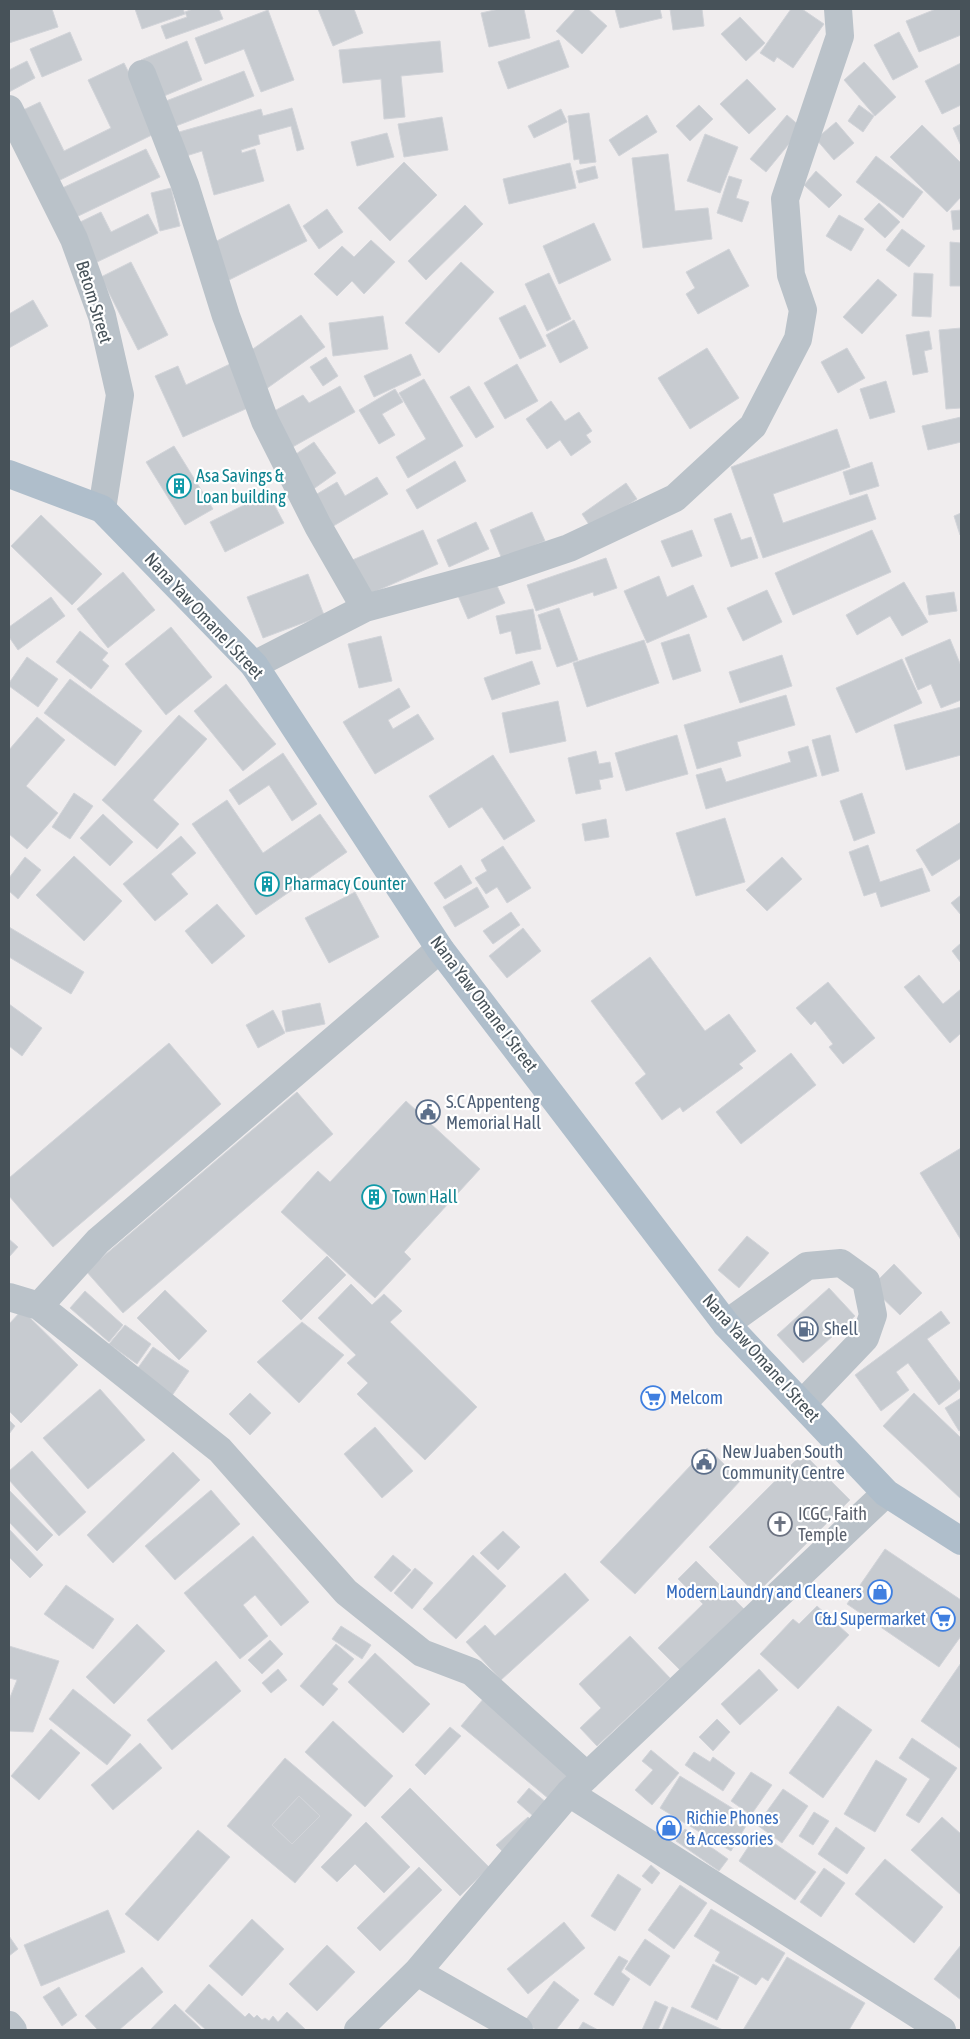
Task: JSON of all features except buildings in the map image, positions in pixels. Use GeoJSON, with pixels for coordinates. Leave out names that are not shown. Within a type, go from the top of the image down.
{"type":"FeatureCollection","features":[{"type":"Feature","properties":{"kind":"main road","name":"Nana Yaw Omane I Street"},"geometry":{"type":"LineString","coordinates":[[10,475],[102,509],[254,665],[440,949],[726,1324],[886,1493],[961,1541]]}},
{"type":"Feature","properties":{"kind":"street"},"geometry":{"type":"LineString","coordinates":[[254,665],[365,608],[498,572],[569,548],[676,498],[753,426],[798,339],[803,310],[791,275],[785,199],[840,36],[838,9]]}},
{"type":"Feature","properties":{"kind":"street"},"geometry":{"type":"LineString","coordinates":[[142,74],[185,186],[226,316],[265,421],[318,526],[365,608]]}},
{"type":"Feature","properties":{"kind":"street","name":"Betom Street"},"geometry":{"type":"LineString","coordinates":[[9,109],[74,239],[102,316],[120,395],[102,509]]}},
{"type":"Feature","properties":{"kind":"street"},"geometry":{"type":"LineString","coordinates":[[39,1306],[98,1241],[440,949]]}},
{"type":"Feature","properties":{"kind":"street"},"geometry":{"type":"LineString","coordinates":[[726,1324],[806,1266],[841,1263],[866,1282],[873,1315],[865,1338],[802,1404]]}},
{"type":"Feature","properties":{"kind":"street"},"geometry":{"type":"LineString","coordinates":[[9,1297],[39,1306],[220,1450],[346,1592],[422,1653],[472,1672],[578,1784],[942,2030]]}},
{"type":"Feature","properties":{"kind":"street"},"geometry":{"type":"LineString","coordinates":[[358,2030],[417,1972],[578,1784],[886,1493]]}},
{"type":"Feature","properties":{"kind":"street"},"geometry":{"type":"LineString","coordinates":[[417,1972],[520,2030]]}},
{"type":"Feature","properties":{"kind":"street"},"geometry":{"type":"LineString","coordinates":[[9,2025],[13,2030]]}},
{"type":"Feature","properties":{"kind":"place","name":"Asa Savings & Loan building"},"geometry":{"type":"Point","coordinates":[179,486]}},
{"type":"Feature","properties":{"kind":"place","name":"Pharmacy Counter"},"geometry":{"type":"Point","coordinates":[267,884]}},
{"type":"Feature","properties":{"kind":"place","name":"S.C Appenteng Memorial Hall"},"geometry":{"type":"Point","coordinates":[428,1112]}},
{"type":"Feature","properties":{"kind":"place","name":"Town Hall"},"geometry":{"type":"Point","coordinates":[374,1197]}},
{"type":"Feature","properties":{"kind":"place","name":"Shell"},"geometry":{"type":"Point","coordinates":[806,1329]}},
{"type":"Feature","properties":{"kind":"place","name":"Melcom"},"geometry":{"type":"Point","coordinates":[653,1398]}},
{"type":"Feature","properties":{"kind":"place","name":"New Juaben South Community Centre"},"geometry":{"type":"Point","coordinates":[704,1462]}},
{"type":"Feature","properties":{"kind":"place","name":"ICGC, Faith Temple"},"geometry":{"type":"Point","coordinates":[780,1524]}},
{"type":"Feature","properties":{"kind":"place","name":"Modern Laundry and Cleaners"},"geometry":{"type":"Point","coordinates":[880,1592]}},
{"type":"Feature","properties":{"kind":"place","name":"C&J Supermarket"},"geometry":{"type":"Point","coordinates":[943,1619]}},
{"type":"Feature","properties":{"kind":"place","name":"Richie Phones & Accessories"},"geometry":{"type":"Point","coordinates":[669,1828]}}]}
